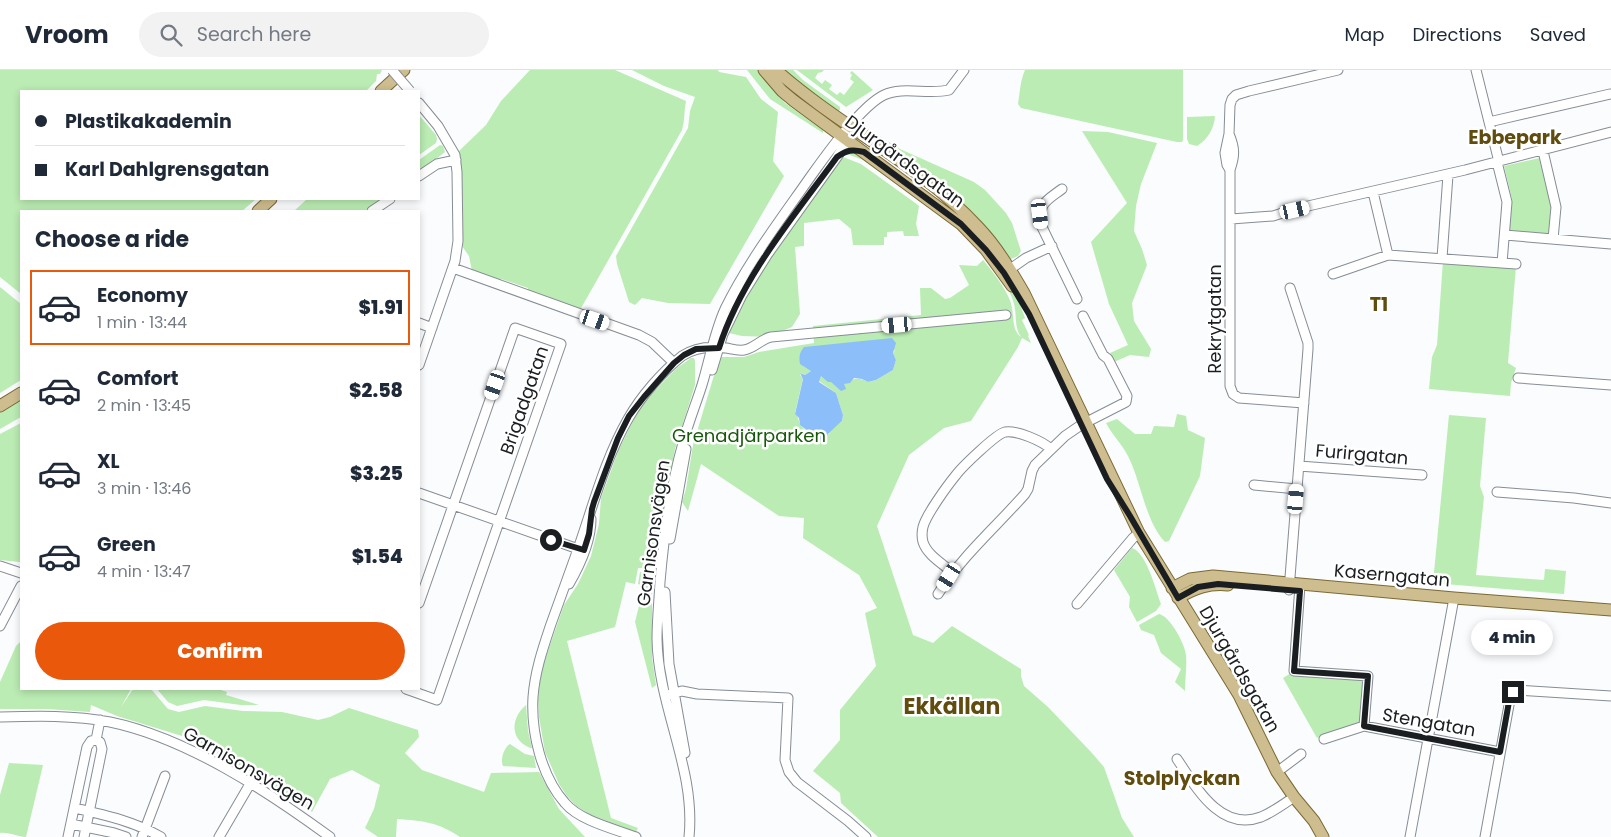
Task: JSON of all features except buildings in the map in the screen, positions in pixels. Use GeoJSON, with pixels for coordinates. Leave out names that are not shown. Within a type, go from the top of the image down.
{"type":"FeatureCollection","features":[{"type":"Feature","properties":{"kind":"main road"},"geometry":{"type":"LineString","coordinates":[[382,90],[404,70]]}},
{"type":"Feature","properties":{"kind":"main road","name":"Djurgårdsgatan"},"geometry":{"type":"LineString","coordinates":[[764,70],[788,96],[961,224],[1007,271]]}},
{"type":"Feature","properties":{"kind":"main road","name":"Djurgårdsgatan"},"geometry":{"type":"LineString","coordinates":[[776,70],[852,128],[935,187],[966,214],[992,242],[1084,423],[1107,479],[1238,695],[1277,772],[1314,821],[1323,837]]}},
{"type":"Feature","properties":{"kind":"main road"},"geometry":{"type":"LineString","coordinates":[[259,210],[270,200]]}},
{"type":"Feature","properties":{"kind":"main road"},"geometry":{"type":"LineString","coordinates":[[0,406],[20,394]]}},
{"type":"Feature","properties":{"kind":"main road","name":"Kaserngatan"},"geometry":{"type":"LineString","coordinates":[[1175,593],[1190,579],[1204,576],[1294,587],[1611,616]]}},
{"type":"Feature","properties":{"kind":"main road","name":"Kaserngatan"},"geometry":{"type":"LineString","coordinates":[[1454,601],[1611,610]]}},
{"type":"Feature","properties":{"kind":"street"},"geometry":{"type":"LineString","coordinates":[[392,70],[409,90]]}},
{"type":"Feature","properties":{"kind":"street","name":"Garnisonsvägen"},"geometry":{"type":"LineString","coordinates":[[689,837],[690,813],[688,792],[664,696],[658,653],[657,628],[666,527],[672,488],[683,443],[715,348],[733,312],[767,255],[837,157],[845,138],[857,118],[883,95],[897,92],[949,90],[964,70]]}},
{"type":"Feature","properties":{"kind":"street","name":"Rekrytgatan"},"geometry":{"type":"LineString","coordinates":[[1304,403],[1239,398],[1233,394],[1230,376],[1230,170],[1225,153],[1229,134],[1230,105],[1236,95],[1338,70]]}},
{"type":"Feature","properties":{"kind":"street"},"geometry":{"type":"LineString","coordinates":[[1476,70],[1507,202],[1502,263]]}},
{"type":"Feature","properties":{"kind":"street"},"geometry":{"type":"LineString","coordinates":[[1489,122],[1610,94]]}},
{"type":"Feature","properties":{"kind":"street"},"geometry":{"type":"LineString","coordinates":[[420,103],[438,126],[454,152],[456,160],[458,241],[457,255],[453,268],[420,362]]}},
{"type":"Feature","properties":{"kind":"street"},"geometry":{"type":"LineString","coordinates":[[825,124],[832,141],[828,153]]}},
{"type":"Feature","properties":{"kind":"street"},"geometry":{"type":"LineString","coordinates":[[1230,219],[1273,216],[1448,175],[1611,132]]}},
{"type":"Feature","properties":{"kind":"street","name":"Garnisonsvägen"},"geometry":{"type":"LineString","coordinates":[[695,837],[692,791],[669,664],[665,614],[667,558],[687,446],[724,312],[782,216],[828,153],[845,138]]}},
{"type":"Feature","properties":{"kind":"street"},"geometry":{"type":"LineString","coordinates":[[837,157],[851,149],[864,152]]}},
{"type":"Feature","properties":{"kind":"street"},"geometry":{"type":"LineString","coordinates":[[1542,150],[1556,207],[1553,239]]}},
{"type":"Feature","properties":{"kind":"street"},"geometry":{"type":"LineString","coordinates":[[420,175],[437,164],[456,160]]}},
{"type":"Feature","properties":{"kind":"street"},"geometry":{"type":"LineString","coordinates":[[1442,258],[1448,175]]}},
{"type":"Feature","properties":{"kind":"street"},"geometry":{"type":"LineString","coordinates":[[1062,188],[1043,204],[1040,214],[1041,225],[1077,299]]}},
{"type":"Feature","properties":{"kind":"street"},"geometry":{"type":"LineString","coordinates":[[1372,192],[1388,255]]}},
{"type":"Feature","properties":{"kind":"street"},"geometry":{"type":"LineString","coordinates":[[374,210],[388,200]]}},
{"type":"Feature","properties":{"kind":"street"},"geometry":{"type":"LineString","coordinates":[[1504,236],[1611,244]]}},
{"type":"Feature","properties":{"kind":"street"},"geometry":{"type":"LineString","coordinates":[[1007,271],[1026,258],[1052,246]]}},
{"type":"Feature","properties":{"kind":"street"},"geometry":{"type":"LineString","coordinates":[[1333,274],[1388,255],[1516,264]]}},
{"type":"Feature","properties":{"kind":"street"},"geometry":{"type":"LineString","coordinates":[[453,268],[638,335],[652,342],[674,363]]}},
{"type":"Feature","properties":{"kind":"street"},"geometry":{"type":"LineString","coordinates":[[1290,288],[1308,343],[1297,489],[1294,671],[1368,676],[1364,726]]}},
{"type":"Feature","properties":{"kind":"street"},"geometry":{"type":"LineString","coordinates":[[636,837],[584,817],[572,810],[559,795],[549,776],[540,751],[534,724],[534,685],[540,658],[561,594],[574,575],[581,549],[590,529],[592,509],[614,449],[629,416],[674,363],[693,350],[715,348],[743,350],[771,337],[1006,316]]}},
{"type":"Feature","properties":{"kind":"street"},"geometry":{"type":"LineString","coordinates":[[938,594],[952,572],[989,530],[1025,494],[1032,470],[1051,449],[1070,431],[1124,404],[1127,398],[1108,359],[1103,355],[1083,316]]}},
{"type":"Feature","properties":{"kind":"street"},"geometry":{"type":"LineString","coordinates":[[420,323],[432,328]]}},
{"type":"Feature","properties":{"kind":"street","name":"Brigadgatan"},"geometry":{"type":"LineString","coordinates":[[409,690],[437,700],[561,344],[515,328],[420,600]]}},
{"type":"Feature","properties":{"kind":"street"},"geometry":{"type":"LineString","coordinates":[[1518,378],[1611,385]]}},
{"type":"Feature","properties":{"kind":"street"},"geometry":{"type":"LineString","coordinates":[[952,572],[926,549],[922,533],[923,526],[928,517],[956,474],[994,438],[1005,432],[1011,432],[1043,442],[1051,449]]}},
{"type":"Feature","properties":{"kind":"street","name":"Furirgatan"},"geometry":{"type":"LineString","coordinates":[[1299,466],[1422,475]]}},
{"type":"Feature","properties":{"kind":"street"},"geometry":{"type":"LineString","coordinates":[[1254,485],[1297,489]]}},
{"type":"Feature","properties":{"kind":"street"},"geometry":{"type":"LineString","coordinates":[[1497,492],[1611,503]]}},
{"type":"Feature","properties":{"kind":"street"},"geometry":{"type":"LineString","coordinates":[[420,493],[581,549]]}},
{"type":"Feature","properties":{"kind":"street"},"geometry":{"type":"LineString","coordinates":[[1077,604],[1139,533]]}},
{"type":"Feature","properties":{"kind":"street"},"geometry":{"type":"LineString","coordinates":[[0,566],[20,573]]}},
{"type":"Feature","properties":{"kind":"street"},"geometry":{"type":"LineString","coordinates":[[0,626],[20,588]]}},
{"type":"Feature","properties":{"kind":"street"},"geometry":{"type":"LineString","coordinates":[[1410,837],[1454,601]]}},
{"type":"Feature","properties":{"kind":"street"},"geometry":{"type":"LineString","coordinates":[[1485,837],[1510,696],[1515,690],[1611,696]]}},
{"type":"Feature","properties":{"kind":"street"},"geometry":{"type":"LineString","coordinates":[[664,696],[674,694],[682,697],[698,694],[788,698],[785,760],[789,772],[797,782],[866,837]]}},
{"type":"Feature","properties":{"kind":"street","name":"Garnisonsvägen"},"geometry":{"type":"LineString","coordinates":[[0,717],[53,716],[100,720],[133,728],[170,741],[250,784],[330,837]]}},
{"type":"Feature","properties":{"kind":"street"},"geometry":{"type":"LineString","coordinates":[[96,740],[100,720]]}},
{"type":"Feature","properties":{"kind":"street","name":"Stengatan"},"geometry":{"type":"LineString","coordinates":[[1324,739],[1364,726],[1500,752]]}},
{"type":"Feature","properties":{"kind":"street"},"geometry":{"type":"LineString","coordinates":[[68,837],[87,747],[91,740],[96,740],[100,742],[102,748],[84,837]]}},
{"type":"Feature","properties":{"kind":"street"},"geometry":{"type":"LineString","coordinates":[[1277,772],[1301,754]]}},
{"type":"Feature","properties":{"kind":"street"},"geometry":{"type":"LineString","coordinates":[[1177,759],[1208,802],[1227,816],[1245,820],[1261,817],[1294,797]]}},
{"type":"Feature","properties":{"kind":"street"},"geometry":{"type":"LineString","coordinates":[[142,837],[165,776]]}},
{"type":"Feature","properties":{"kind":"street"},"geometry":{"type":"LineString","coordinates":[[219,837],[250,784]]}},
{"type":"Feature","properties":{"kind":"street"},"geometry":{"type":"LineString","coordinates":[[74,808],[115,817],[146,828],[160,837]]}},
{"type":"Feature","properties":{"kind":"street"},"geometry":{"type":"LineString","coordinates":[[70,824],[126,837]]}},
{"type":"Feature","properties":{"kind":"green space"},"geometry":{"type":"Polygon","coordinates":[[[0,70],[382,70],[380,74],[377,74],[376,81],[367,90],[20,90],[20,200],[255,200],[243,210],[20,210],[20,293],[0,277],[0,70]]]}},
{"type":"Feature","properties":{"kind":"green space"},"geometry":{"type":"Polygon","coordinates":[[[530,70],[615,70],[686,101],[682,130],[580,310],[527,292],[528,288],[501,279],[500,282],[472,271],[469,256],[462,246],[459,151],[486,125],[501,101],[530,70]]]}},
{"type":"Feature","properties":{"kind":"green space"},"geometry":{"type":"Polygon","coordinates":[[[632,70],[718,70],[719,72],[746,77],[761,99],[778,112],[773,161],[784,176],[710,304],[668,303],[642,298],[635,305],[629,302],[616,256],[688,128],[690,111],[695,97],[664,86],[632,70]]]}},
{"type":"Feature","properties":{"kind":"green space"},"geometry":{"type":"Polygon","coordinates":[[[747,70],[758,70],[785,103],[823,130],[823,133],[770,99],[747,70]]]}},
{"type":"Feature","properties":{"kind":"green space"},"geometry":{"type":"Polygon","coordinates":[[[784,70],[793,70],[803,80],[840,107],[840,110],[838,111],[808,90],[784,70]]]}},
{"type":"Feature","properties":{"kind":"green space"},"geometry":{"type":"Polygon","coordinates":[[[797,70],[824,70],[818,73],[815,78],[822,84],[825,80],[832,85],[829,89],[837,95],[840,92],[844,95],[854,82],[850,79],[852,71],[873,90],[846,107],[797,70]]]}},
{"type":"Feature","properties":{"kind":"green space"},"geometry":{"type":"Polygon","coordinates":[[[1025,70],[1183,70],[1183,140],[1182,142],[1177,142],[1021,108],[1018,104],[1025,70]]]}},
{"type":"Feature","properties":{"kind":"green space"},"geometry":{"type":"Polygon","coordinates":[[[420,116],[436,135],[436,143],[420,154],[420,116]]]}},
{"type":"Feature","properties":{"kind":"green space"},"geometry":{"type":"Polygon","coordinates":[[[1215,116],[1212,129],[1204,140],[1197,146],[1189,144],[1187,139],[1187,117],[1215,116]]]}},
{"type":"Feature","properties":{"kind":"green space"},"geometry":{"type":"Polygon","coordinates":[[[867,128],[900,149],[974,182],[985,190],[1006,213],[1012,223],[1021,251],[1018,256],[1011,259],[1007,258],[868,132],[867,128]]]}},
{"type":"Feature","properties":{"kind":"green space"},"geometry":{"type":"Polygon","coordinates":[[[1082,131],[1108,132],[1157,143],[1141,184],[1136,206],[1134,231],[1147,265],[1132,303],[1134,321],[1151,349],[1149,357],[1130,355],[1114,362],[1110,353],[1128,345],[1109,304],[1091,242],[1127,203],[1082,131]]]}},
{"type":"Feature","properties":{"kind":"green space"},"geometry":{"type":"Polygon","coordinates":[[[440,145],[443,146],[445,152],[420,171],[420,159],[440,145]]]}},
{"type":"Feature","properties":{"kind":"green space","name":"Grenadjärparken"},"geometry":{"type":"Polygon","coordinates":[[[847,154],[860,154],[964,231],[1006,281],[1020,304],[1025,318],[1022,320],[1031,343],[1022,338],[971,421],[944,428],[909,455],[877,526],[913,635],[933,643],[952,626],[1021,669],[1024,686],[1048,707],[1104,767],[1122,818],[1134,837],[878,837],[841,803],[840,793],[813,771],[840,740],[840,710],[876,666],[865,613],[877,608],[859,575],[803,538],[804,518],[779,516],[701,464],[688,511],[682,502],[693,445],[721,357],[744,357],[759,352],[814,343],[813,326],[921,315],[920,288],[931,288],[945,299],[950,298],[969,285],[959,265],[977,266],[983,260],[1001,283],[1011,302],[1015,328],[1021,337],[1016,325],[1012,297],[1000,276],[971,242],[937,212],[863,160],[847,154]],[[895,350],[811,371],[805,375],[801,373],[800,375],[803,378],[795,413],[801,426],[814,440],[829,434],[842,421],[843,415],[836,393],[819,381],[821,376],[844,384],[856,379],[868,382],[876,380],[893,370],[896,360],[893,353],[895,350]]]}},
{"type":"Feature","properties":{"kind":"green space"},"geometry":{"type":"Polygon","coordinates":[[[843,157],[861,164],[919,206],[916,224],[919,236],[904,236],[903,231],[887,232],[887,237],[884,237],[884,245],[853,245],[851,229],[839,219],[804,223],[804,246],[795,247],[800,314],[792,327],[768,337],[742,336],[729,333],[734,317],[776,247],[843,157]]]}},
{"type":"Feature","properties":{"kind":"green space"},"geometry":{"type":"Polygon","coordinates":[[[1544,157],[1556,207],[1553,237],[1508,233],[1512,199],[1504,166],[1544,157]]]}},
{"type":"Feature","properties":{"kind":"green space"},"geometry":{"type":"Polygon","coordinates":[[[306,200],[381,200],[366,210],[295,210],[306,200]]]}},
{"type":"Feature","properties":{"kind":"green space"},"geometry":{"type":"Polygon","coordinates":[[[1443,261],[1516,266],[1508,363],[1516,368],[1511,383],[1510,396],[1429,389],[1432,357],[1437,345],[1443,261]]]}},
{"type":"Feature","properties":{"kind":"green space"},"geometry":{"type":"Polygon","coordinates":[[[0,287],[20,303],[20,381],[0,393],[0,287]]]}},
{"type":"Feature","properties":{"kind":"green space"},"geometry":{"type":"Polygon","coordinates":[[[691,358],[694,358],[695,361],[695,385],[675,449],[661,522],[654,541],[650,568],[638,568],[635,584],[626,582],[615,627],[567,641],[611,818],[638,828],[636,832],[589,814],[576,806],[559,784],[545,752],[539,717],[540,681],[544,662],[564,605],[578,584],[591,556],[599,524],[601,498],[619,449],[637,413],[649,396],[677,368],[691,358]]]}},
{"type":"Feature","properties":{"kind":"green space"},"geometry":{"type":"Polygon","coordinates":[[[20,401],[20,418],[0,429],[0,412],[20,401]]]}},
{"type":"Feature","properties":{"kind":"green space"},"geometry":{"type":"Polygon","coordinates":[[[1177,414],[1186,416],[1188,430],[1205,438],[1200,476],[1169,541],[1165,542],[1158,533],[1148,512],[1133,466],[1123,447],[1106,423],[1117,419],[1135,434],[1151,434],[1154,426],[1174,427],[1177,414]]]}},
{"type":"Feature","properties":{"kind":"green space"},"geometry":{"type":"Polygon","coordinates":[[[1449,415],[1486,418],[1480,486],[1484,497],[1476,575],[1544,580],[1545,569],[1566,571],[1564,594],[1433,583],[1449,415]]]}},
{"type":"Feature","properties":{"kind":"green space"},"geometry":{"type":"Polygon","coordinates":[[[20,424],[20,562],[0,560],[0,434],[20,424]]]}},
{"type":"Feature","properties":{"kind":"green space"},"geometry":{"type":"Polygon","coordinates":[[[1132,548],[1137,551],[1146,564],[1161,604],[1156,611],[1137,622],[1129,607],[1130,597],[1114,570],[1132,548]]]}},
{"type":"Feature","properties":{"kind":"green space"},"geometry":{"type":"Polygon","coordinates":[[[640,572],[649,574],[652,579],[652,658],[656,685],[652,688],[635,622],[644,586],[638,584],[640,572]]]}},
{"type":"Feature","properties":{"kind":"green space"},"geometry":{"type":"Polygon","coordinates":[[[1159,614],[1172,625],[1185,650],[1185,691],[1175,682],[1181,669],[1161,653],[1154,635],[1141,630],[1139,625],[1159,614]]]}},
{"type":"Feature","properties":{"kind":"green space"},"geometry":{"type":"Polygon","coordinates":[[[20,642],[20,690],[130,690],[121,707],[132,690],[152,690],[168,709],[179,712],[205,706],[243,711],[282,712],[318,720],[330,717],[349,708],[418,730],[419,737],[405,753],[422,770],[484,792],[491,773],[539,772],[559,809],[585,837],[460,837],[445,828],[430,823],[397,819],[396,837],[378,837],[365,828],[374,809],[380,785],[352,770],[330,779],[312,812],[265,783],[248,770],[182,736],[117,716],[91,705],[90,712],[47,709],[0,709],[0,682],[16,646],[20,642]]]}},
{"type":"Feature","properties":{"kind":"green space"},"geometry":{"type":"Polygon","coordinates":[[[1291,673],[1365,679],[1361,724],[1317,738],[1283,678],[1291,673]]]}},
{"type":"Feature","properties":{"kind":"green space"},"geometry":{"type":"Polygon","coordinates":[[[158,690],[221,690],[227,692],[226,695],[259,705],[241,705],[204,700],[177,706],[168,702],[158,690]]]}},
{"type":"Feature","properties":{"kind":"green space"},"geometry":{"type":"Polygon","coordinates":[[[526,705],[528,731],[532,748],[523,744],[518,739],[514,728],[517,716],[526,705]]]}},
{"type":"Feature","properties":{"kind":"green space"},"geometry":{"type":"Polygon","coordinates":[[[510,744],[525,754],[534,756],[536,768],[503,766],[503,754],[510,744]]]}},
{"type":"Feature","properties":{"kind":"green space"},"geometry":{"type":"Polygon","coordinates":[[[9,763],[43,765],[26,837],[0,833],[0,795],[9,763]]]}},
{"type":"Feature","properties":{"kind":"water"},"geometry":{"type":"Polygon","coordinates":[[[892,338],[896,343],[893,353],[896,360],[893,370],[876,380],[868,382],[854,378],[850,383],[844,384],[846,389],[841,391],[821,376],[819,382],[836,393],[843,415],[842,421],[825,437],[819,441],[814,440],[809,432],[800,425],[799,418],[795,414],[803,379],[800,373],[805,375],[811,371],[800,364],[800,355],[804,347],[892,338]]]}},
{"type":"Feature","properties":{"kind":"district","name":"Ebbepark"},"geometry":{"type":"Point","coordinates":[1515,137]}},
{"type":"Feature","properties":{"kind":"district","name":"T1"},"geometry":{"type":"Point","coordinates":[1379,304]}},
{"type":"Feature","properties":{"kind":"district","name":"Ekkällan"},"geometry":{"type":"Point","coordinates":[952,706]}},
{"type":"Feature","properties":{"kind":"district","name":"Stolplyckan"},"geometry":{"type":"Point","coordinates":[1182,778]}},
{"type":"Feature","properties":{"kind":"route"},"geometry":{"type":"LineString","coordinates":[[551,540],[584,550],[589,534],[594,502],[618,438],[629,416],[655,383],[684,355],[696,349],[719,348],[723,334],[742,295],[782,232],[837,157],[851,149],[864,152],[947,212],[986,250],[1004,273],[1029,314],[1107,479],[1178,598],[1198,587],[1218,584],[1300,591],[1294,671],[1368,676],[1364,726],[1500,752],[1510,696],[1513,692]]}}]}
